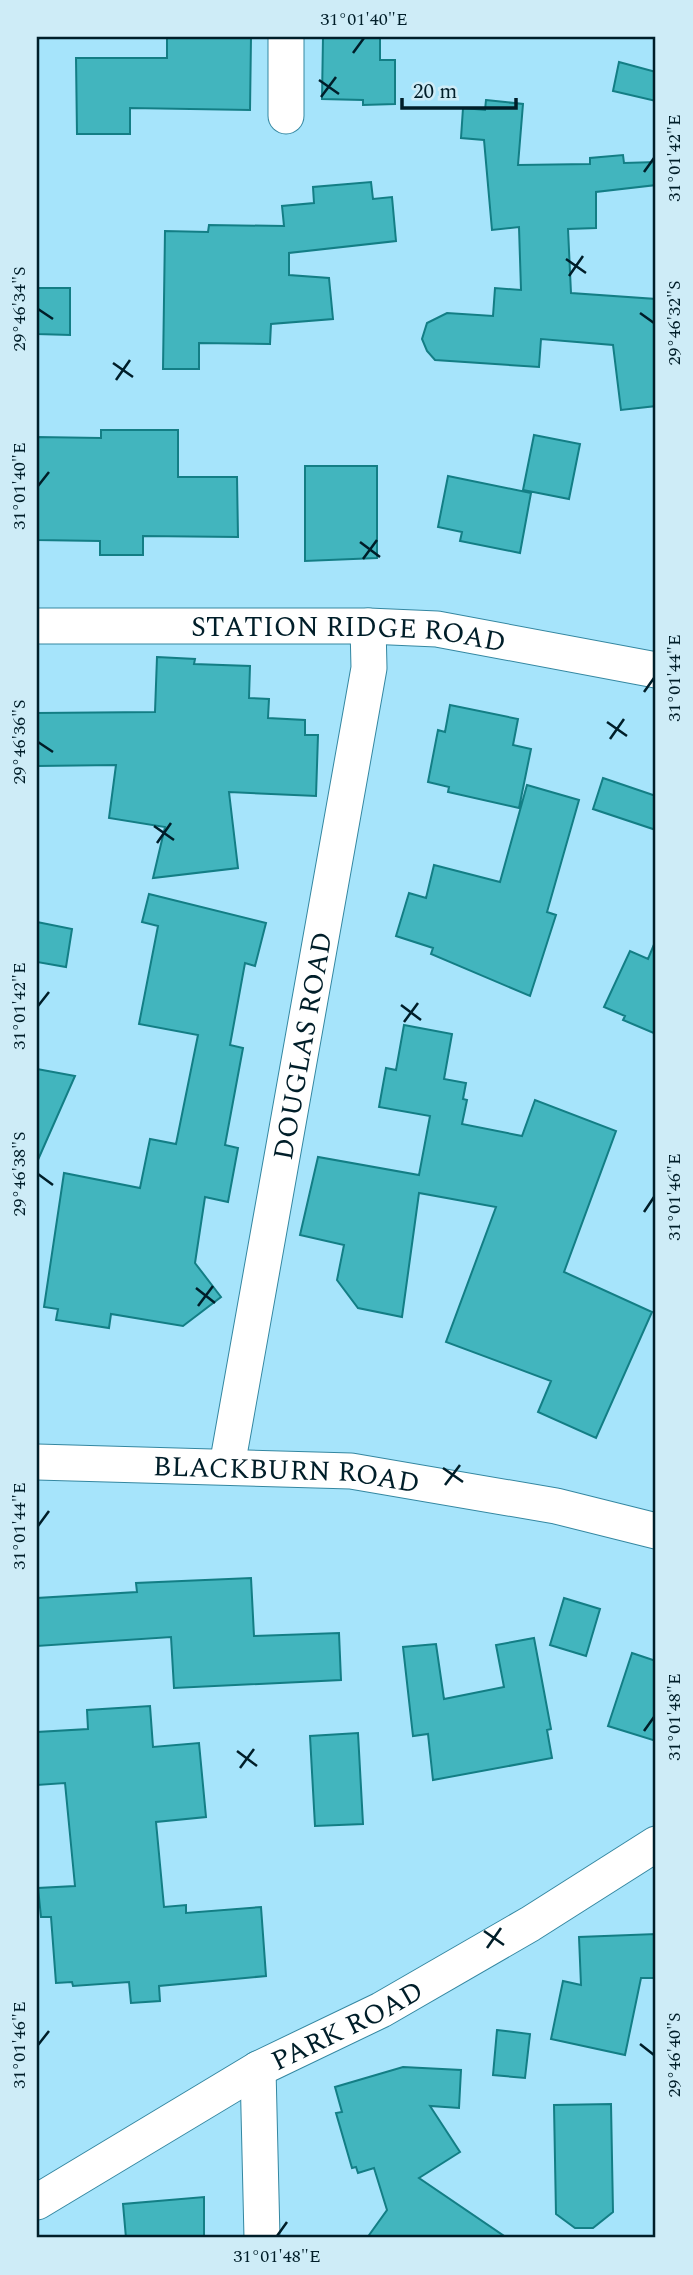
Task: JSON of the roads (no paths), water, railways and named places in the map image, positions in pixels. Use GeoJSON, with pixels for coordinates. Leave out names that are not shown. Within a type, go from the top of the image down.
{"type":"FeatureCollection","features":[{"type":"Feature","properties":{"kind":"street"},"geometry":{"type":"LineString","coordinates":[[286,37],[286,116]]}},
{"type":"Feature","properties":{"kind":"street","name":"STATION RIDGE ROAD"},"geometry":{"type":"LineString","coordinates":[[37,626],[368,626],[437,629],[656,670]]}},
{"type":"Feature","properties":{"kind":"street","name":"DOUGLAS ROAD"},"geometry":{"type":"LineString","coordinates":[[227,1466],[369,668],[368,626]]}},
{"type":"Feature","properties":{"kind":"street","name":"BLACKBURN ROAD"},"geometry":{"type":"LineString","coordinates":[[37,1462],[351,1471],[555,1506],[656,1531]]}},
{"type":"Feature","properties":{"kind":"street","name":"PARK ROAD"},"geometry":{"type":"LineString","coordinates":[[37,2202],[258,2069],[381,2010],[530,1924],[656,1844]]}},
{"type":"Feature","properties":{"kind":"street"},"geometry":{"type":"LineString","coordinates":[[258,2069],[262,2238]]}}]}
